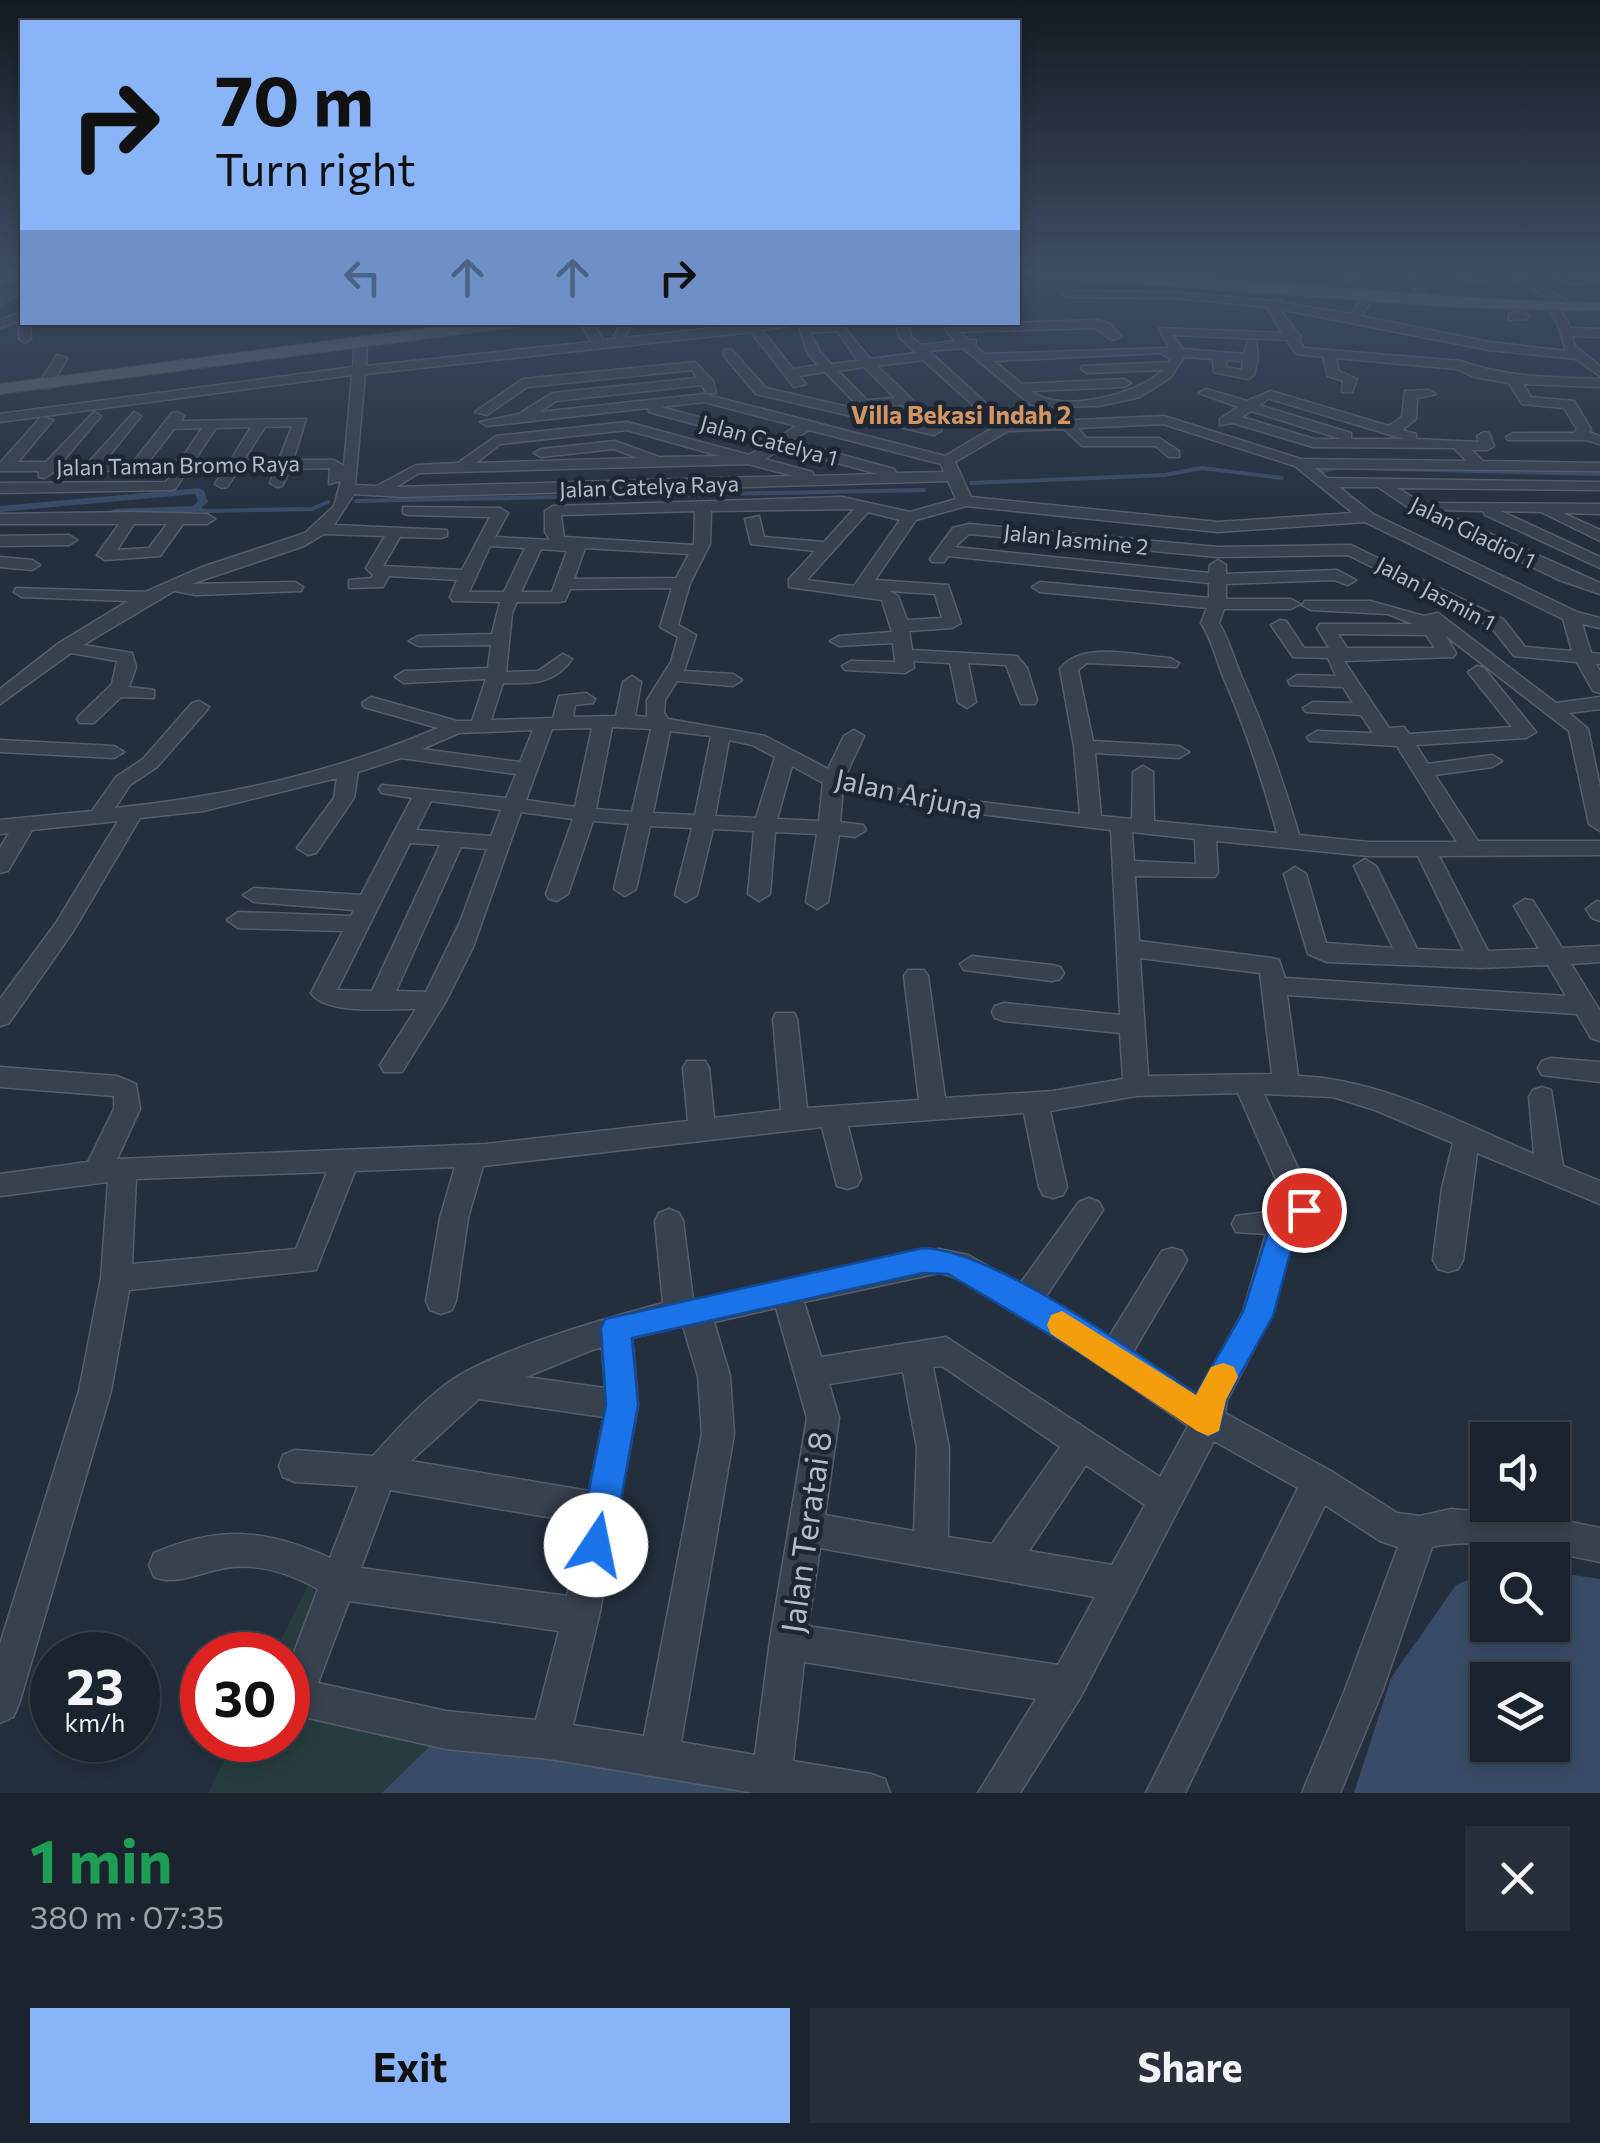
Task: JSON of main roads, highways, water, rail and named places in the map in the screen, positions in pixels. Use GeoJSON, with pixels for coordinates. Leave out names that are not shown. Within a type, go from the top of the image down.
{"type":"FeatureCollection","features":[{"type":"Feature","properties":{"kind":"main road"},"geometry":{"type":"LineString","coordinates":[[3,390],[161,378],[263,355]]}},
{"type":"Feature","properties":{"kind":"water"},"geometry":{"type":"Polygon","coordinates":[[[1570,1575],[1600,1579],[1600,1793],[1354,1793],[1391,1678],[1456,1585],[1470,1579],[1470,1642],[1570,1642],[1570,1575]]]}},
{"type":"Feature","properties":{"kind":"water"},"geometry":{"type":"Polygon","coordinates":[[[446,1730],[800,1793],[382,1793],[446,1730]]]}},
{"type":"Feature","properties":{"kind":"waterway"},"geometry":{"type":"LineString","coordinates":[[1320,472],[1337,467]]}},
{"type":"Feature","properties":{"kind":"waterway"},"geometry":{"type":"LineString","coordinates":[[971,483],[1165,475],[1202,468],[1282,478]]}},
{"type":"Feature","properties":{"kind":"waterway"},"geometry":{"type":"LineString","coordinates":[[1353,468],[1600,474]]}},
{"type":"Feature","properties":{"kind":"waterway"},"geometry":{"type":"LineString","coordinates":[[356,501],[924,490]]}},
{"type":"Feature","properties":{"kind":"waterway"},"geometry":{"type":"LineString","coordinates":[[0,509],[199,491],[203,502],[196,509],[114,512]]}},
{"type":"Feature","properties":{"kind":"waterway"},"geometry":{"type":"LineString","coordinates":[[201,497],[203,502],[196,509],[205,511],[312,509],[328,502]]}},
{"type":"Feature","properties":{"kind":"district","name":"Villa Bekasi Indah 2"},"geometry":{"type":"Point","coordinates":[961,414]}}]}
